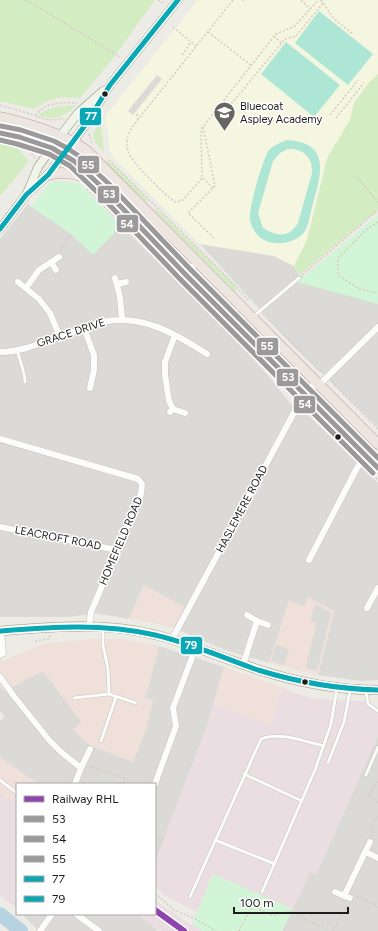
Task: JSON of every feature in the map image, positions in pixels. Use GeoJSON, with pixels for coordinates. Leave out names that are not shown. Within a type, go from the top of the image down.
{"type":"FeatureCollection","features":[{"type":"Feature","properties":{"kind":"highway"},"geometry":{"type":"LineString","coordinates":[[0,117],[45,129],[61,135],[73,141],[91,154],[197,262],[257,315],[319,385],[378,444]]}},
{"type":"Feature","properties":{"kind":"highway"},"geometry":{"type":"LineString","coordinates":[[0,132],[52,148],[64,154],[96,182],[366,455],[375,471]]}},
{"type":"Feature","properties":{"kind":"highway"},"geometry":{"type":"LineString","coordinates":[[48,175],[54,173],[70,174],[83,176],[96,182]]}},
{"type":"Feature","properties":{"kind":"main road"},"geometry":{"type":"LineString","coordinates":[[0,229],[26,195],[48,175],[73,141],[110,85],[178,0]]}},
{"type":"Feature","properties":{"kind":"main road"},"geometry":{"type":"LineString","coordinates":[[26,195],[38,167],[61,135],[78,113],[110,85]]}},
{"type":"Feature","properties":{"kind":"main road"},"geometry":{"type":"LineString","coordinates":[[0,631],[89,626],[135,630],[172,639],[243,665],[291,679],[337,688],[378,690]]}},
{"type":"Feature","properties":{"kind":"street"},"geometry":{"type":"LineString","coordinates":[[26,288],[39,270],[59,257]]}},
{"type":"Feature","properties":{"kind":"street"},"geometry":{"type":"LineString","coordinates":[[51,262],[56,270]]}},
{"type":"Feature","properties":{"kind":"street"},"geometry":{"type":"LineString","coordinates":[[186,274],[197,262]]}},
{"type":"Feature","properties":{"kind":"street"},"geometry":{"type":"LineString","coordinates":[[122,318],[116,281],[126,282]]}},
{"type":"Feature","properties":{"kind":"street"},"geometry":{"type":"LineString","coordinates":[[18,282],[39,299],[50,314],[60,337]]}},
{"type":"Feature","properties":{"kind":"street","name":"GRACE DRIVE"},"geometry":{"type":"LineString","coordinates":[[0,352],[17,350],[102,322],[122,318],[158,327],[207,354]]}},
{"type":"Feature","properties":{"kind":"street"},"geometry":{"type":"LineString","coordinates":[[304,394],[312,386],[319,385],[378,327]]}},
{"type":"Feature","properties":{"kind":"street"},"geometry":{"type":"LineString","coordinates":[[84,328],[94,355],[90,388]]}},
{"type":"Feature","properties":{"kind":"street"},"geometry":{"type":"LineString","coordinates":[[175,335],[166,362],[165,375],[171,410],[185,413]]}},
{"type":"Feature","properties":{"kind":"street"},"geometry":{"type":"LineString","coordinates":[[92,380],[99,382]]}},
{"type":"Feature","properties":{"kind":"street","name":"HASLEMERE ROAD"},"geometry":{"type":"LineString","coordinates":[[172,639],[304,394]]}},
{"type":"Feature","properties":{"kind":"street","name":"HOMEFIELD ROAD"},"geometry":{"type":"LineString","coordinates":[[0,439],[138,479],[142,484],[141,494],[91,612],[89,626]]}},
{"type":"Feature","properties":{"kind":"street"},"geometry":{"type":"LineString","coordinates":[[309,560],[357,468],[366,455]]}},
{"type":"Feature","properties":{"kind":"street","name":"LEACROFT ROAD"},"geometry":{"type":"LineString","coordinates":[[0,527],[117,550]]}},
{"type":"Feature","properties":{"kind":"street"},"geometry":{"type":"LineString","coordinates":[[367,608],[378,588]]}},
{"type":"Feature","properties":{"kind":"street"},"geometry":{"type":"LineString","coordinates":[[247,615],[268,625]]}},
{"type":"Feature","properties":{"kind":"street"},"geometry":{"type":"LineString","coordinates":[[243,665],[257,621]]}},
{"type":"Feature","properties":{"kind":"street"},"geometry":{"type":"LineString","coordinates":[[0,631],[3,653],[0,655]]}},
{"type":"Feature","properties":{"kind":"street"},"geometry":{"type":"LineString","coordinates":[[155,783],[176,726],[173,708],[196,647]]}},
{"type":"Feature","properties":{"kind":"street"},"geometry":{"type":"LineString","coordinates":[[0,677],[13,695],[61,752],[82,766]]}},
{"type":"Feature","properties":{"kind":"street"},"geometry":{"type":"LineString","coordinates":[[75,783],[90,749]]}},
{"type":"Feature","properties":{"kind":"street"},"geometry":{"type":"LineString","coordinates":[[335,892],[347,897],[370,842]]}},
{"type":"Feature","properties":{"kind":"street"},"geometry":{"type":"LineString","coordinates":[[366,852],[378,858]]}},
{"type":"Feature","properties":{"kind":"street"},"geometry":{"type":"LineString","coordinates":[[40,931],[51,915]]}},
{"type":"Feature","properties":{"kind":"street"},"geometry":{"type":"LineString","coordinates":[[77,915],[99,931]]}},
{"type":"Feature","properties":{"kind":"lane"},"geometry":{"type":"LineString","coordinates":[[257,315],[300,278]]}},
{"type":"Feature","properties":{"kind":"lane"},"geometry":{"type":"LineString","coordinates":[[17,350],[22,370],[25,374],[25,382]]}},
{"type":"Feature","properties":{"kind":"lane"},"geometry":{"type":"LineString","coordinates":[[103,628],[103,646],[108,670],[109,694]]}},
{"type":"Feature","properties":{"kind":"lane"},"geometry":{"type":"LineString","coordinates":[[262,892],[316,770],[331,724],[337,688]]}},
{"type":"Feature","properties":{"kind":"lane"},"geometry":{"type":"LineString","coordinates":[[328,763],[344,722],[350,689]]}},
{"type":"Feature","properties":{"kind":"lane"},"geometry":{"type":"LineString","coordinates":[[366,690],[368,704],[378,711]]}},
{"type":"Feature","properties":{"kind":"lane"},"geometry":{"type":"LineString","coordinates":[[74,698],[109,694],[136,704]]}},
{"type":"Feature","properties":{"kind":"lane"},"geometry":{"type":"LineString","coordinates":[[101,740],[116,697]]}},
{"type":"Feature","properties":{"kind":"lane"},"geometry":{"type":"LineString","coordinates":[[190,897],[261,739],[275,735],[324,746]]}},
{"type":"Feature","properties":{"kind":"lane"},"geometry":{"type":"LineString","coordinates":[[366,775],[378,747]]}},
{"type":"Feature","properties":{"kind":"lane"},"geometry":{"type":"LineString","coordinates":[[244,774],[302,801]]}},
{"type":"Feature","properties":{"kind":"lane"},"geometry":{"type":"LineString","coordinates":[[0,780],[16,792]]}},
{"type":"Feature","properties":{"kind":"lane"},"geometry":{"type":"LineString","coordinates":[[216,840],[274,864]]}},
{"type":"Feature","properties":{"kind":"path"},"geometry":{"type":"LineString","coordinates":[[26,0],[128,62]]}},
{"type":"Feature","properties":{"kind":"path"},"geometry":{"type":"LineString","coordinates":[[158,0],[163,3]]}},
{"type":"Feature","properties":{"kind":"path"},"geometry":{"type":"LineString","coordinates":[[233,0],[129,132],[127,139],[127,150],[130,157],[175,202],[181,201],[201,181],[200,134],[203,127],[278,32],[295,26],[320,0],[333,20],[353,34]]}},
{"type":"Feature","properties":{"kind":"path"},"geometry":{"type":"LineString","coordinates":[[301,0],[310,9]]}},
{"type":"Feature","properties":{"kind":"path"},"geometry":{"type":"LineString","coordinates":[[222,102],[232,104],[285,39],[296,36],[323,3]]}},
{"type":"Feature","properties":{"kind":"path"},"geometry":{"type":"LineString","coordinates":[[173,27],[196,47]]}},
{"type":"Feature","properties":{"kind":"path"},"geometry":{"type":"LineString","coordinates":[[208,32],[252,66]]}},
{"type":"Feature","properties":{"kind":"path"},"geometry":{"type":"LineString","coordinates":[[274,36],[282,43]]}},
{"type":"Feature","properties":{"kind":"path"},"geometry":{"type":"LineString","coordinates":[[182,55],[191,42]]}},
{"type":"Feature","properties":{"kind":"path"},"geometry":{"type":"LineString","coordinates":[[330,115],[358,80]]}},
{"type":"Feature","properties":{"kind":"path"},"geometry":{"type":"LineString","coordinates":[[336,118],[364,83]]}},
{"type":"Feature","properties":{"kind":"path"},"geometry":{"type":"LineString","coordinates":[[36,116],[38,112],[54,104],[65,102],[81,103]]}},
{"type":"Feature","properties":{"kind":"path"},"geometry":{"type":"LineString","coordinates":[[0,105],[39,118],[55,120],[67,116]]}},
{"type":"Feature","properties":{"kind":"path"},"geometry":{"type":"LineString","coordinates":[[136,114],[138,120]]}},
{"type":"Feature","properties":{"kind":"path"},"geometry":{"type":"LineString","coordinates":[[203,127],[214,186],[188,213],[215,239]]}},
{"type":"Feature","properties":{"kind":"path"},"geometry":{"type":"LineString","coordinates":[[90,134],[92,142],[96,148]]}},
{"type":"Feature","properties":{"kind":"path"},"geometry":{"type":"LineString","coordinates":[[105,157],[119,169],[257,315],[319,370],[328,375],[332,379],[333,383],[378,428]]}},
{"type":"Feature","properties":{"kind":"path"},"geometry":{"type":"LineString","coordinates":[[202,177],[213,188]]}},
{"type":"Feature","properties":{"kind":"path"},"geometry":{"type":"LineString","coordinates":[[357,177],[378,202]]}},
{"type":"Feature","properties":{"kind":"path"},"geometry":{"type":"LineString","coordinates":[[83,184],[166,268]]}},
{"type":"Feature","properties":{"kind":"path"},"geometry":{"type":"LineString","coordinates":[[300,278],[304,272],[378,210]]}},
{"type":"Feature","properties":{"kind":"path"},"geometry":{"type":"LineString","coordinates":[[378,222],[365,232],[338,258],[338,275],[359,288],[378,293]]}},
{"type":"Feature","properties":{"kind":"path"},"geometry":{"type":"LineString","coordinates":[[59,257],[60,250],[71,234]]}},
{"type":"Feature","properties":{"kind":"path"},"geometry":{"type":"LineString","coordinates":[[208,311],[292,396],[295,402],[305,409],[336,440]]}},
{"type":"Feature","properties":{"kind":"path"},"geometry":{"type":"LineString","coordinates":[[375,471],[378,480]]}},
{"type":"Feature","properties":{"kind":"path"},"geometry":{"type":"LineString","coordinates":[[35,641],[49,639],[51,627]]}},
{"type":"Feature","properties":{"kind":"path"},"geometry":{"type":"LineString","coordinates":[[82,766],[125,780]]}},
{"type":"Feature","properties":{"kind":"path"},"geometry":{"type":"LineString","coordinates":[[378,781],[368,796],[378,802]]}},
{"type":"Feature","properties":{"kind":"path"},"geometry":{"type":"LineString","coordinates":[[370,842],[373,826],[378,816]]}},
{"type":"Feature","properties":{"kind":"path"},"geometry":{"type":"LineString","coordinates":[[156,836],[163,840],[156,855]]}},
{"type":"Feature","properties":{"kind":"path"},"geometry":{"type":"LineString","coordinates":[[156,894],[174,910],[194,918],[216,931]]}},
{"type":"Feature","properties":{"kind":"path"},"geometry":{"type":"LineString","coordinates":[[333,931],[347,897],[358,897],[378,907]]}},
{"type":"Feature","properties":{"kind":"path"},"geometry":{"type":"LineString","coordinates":[[239,931],[252,906],[272,915],[290,911],[329,931]]}},
{"type":"Feature","properties":{"kind":"shaded area","name":"Bluecoat Aspley Academy"},"geometry":{"type":"Polygon","coordinates":[[[198,0],[378,0],[378,74],[367,85],[354,103],[350,120],[326,162],[307,240],[294,266],[274,256],[200,244],[114,158],[109,150],[105,121],[106,115],[198,0]]]}},
{"type":"Feature","properties":{"kind":"shaded area"},"geometry":{"type":"Polygon","coordinates":[[[157,75],[162,79],[133,115],[128,111],[157,75]]]}},
{"type":"Feature","properties":{"kind":"shaded area"},"geometry":{"type":"Polygon","coordinates":[[[28,204],[70,233],[93,254],[121,226],[217,319],[266,373],[290,403],[301,411],[304,411],[378,483],[378,680],[361,681],[318,675],[334,611],[308,598],[304,607],[289,601],[269,663],[225,650],[174,628],[184,607],[144,585],[129,619],[95,613],[71,617],[0,617],[0,239],[28,204]]]}},
{"type":"Feature","properties":{"kind":"shaded area"},"geometry":{"type":"Polygon","coordinates":[[[200,244],[274,256],[294,266],[299,275],[378,301],[378,427],[292,345],[200,244]]]}},
{"type":"Feature","properties":{"kind":"shaded area"},"geometry":{"type":"Polygon","coordinates":[[[144,585],[184,607],[174,628],[129,619],[144,585]]]}},
{"type":"Feature","properties":{"kind":"shaded area"},"geometry":{"type":"Polygon","coordinates":[[[308,597],[334,611],[318,675],[269,663],[289,601],[304,607],[308,597]]]}},
{"type":"Feature","properties":{"kind":"shaded area"},"geometry":{"type":"Polygon","coordinates":[[[315,604],[331,613],[317,671],[305,668],[317,623],[310,621],[315,604]]]}},
{"type":"Feature","properties":{"kind":"shaded area"},"geometry":{"type":"Polygon","coordinates":[[[93,639],[121,639],[159,646],[145,698],[153,701],[145,732],[133,762],[89,745],[73,730],[82,722],[43,671],[4,691],[0,686],[0,655],[3,661],[43,644],[93,639]]]}},
{"type":"Feature","properties":{"kind":"shaded area"},"geometry":{"type":"Polygon","coordinates":[[[276,645],[289,649],[284,665],[271,661],[276,645]]]}},
{"type":"Feature","properties":{"kind":"shaded area"},"geometry":{"type":"Polygon","coordinates":[[[159,646],[224,667],[206,729],[156,859],[156,783],[37,783],[0,757],[0,721],[5,717],[0,711],[0,686],[4,691],[43,671],[82,722],[73,730],[133,762],[145,732],[153,701],[145,699],[159,646]]]}},
{"type":"Feature","properties":{"kind":"shaded area"},"geometry":{"type":"Polygon","coordinates":[[[224,667],[281,687],[272,724],[213,705],[224,667]]]}},
{"type":"Feature","properties":{"kind":"shaded area"},"geometry":{"type":"Polygon","coordinates":[[[281,687],[311,698],[365,701],[367,705],[378,714],[378,736],[316,875],[310,872],[293,909],[213,874],[197,912],[164,895],[156,886],[156,859],[206,729],[213,705],[272,724],[281,687]]]}},
{"type":"Feature","properties":{"kind":"shaded area"},"geometry":{"type":"Polygon","coordinates":[[[378,736],[378,931],[282,931],[310,872],[316,874],[378,736]]]}},
{"type":"Feature","properties":{"kind":"shaded area"},"geometry":{"type":"Polygon","coordinates":[[[0,757],[37,783],[16,783],[16,804],[0,793],[0,757]]]}},
{"type":"Feature","properties":{"kind":"shaded area"},"geometry":{"type":"Polygon","coordinates":[[[366,768],[378,775],[369,791],[358,785],[366,768]]]}},
{"type":"Feature","properties":{"kind":"shaded area"},"geometry":{"type":"Polygon","coordinates":[[[0,793],[16,804],[16,907],[0,896],[0,793]]]}},
{"type":"Feature","properties":{"kind":"shaded area"},"geometry":{"type":"Polygon","coordinates":[[[156,901],[202,931],[162,931],[138,915],[156,915],[156,901]]]}},
{"type":"Feature","properties":{"kind":"shaded area"},"geometry":{"type":"Polygon","coordinates":[[[23,915],[138,915],[157,929],[156,931],[36,931],[37,929],[23,915]]]}},
{"type":"Feature","properties":{"kind":"green space"},"geometry":{"type":"Polygon","coordinates":[[[0,0],[155,0],[114,57],[80,98],[56,98],[34,109],[0,101],[0,0]]]}},
{"type":"Feature","properties":{"kind":"green space"},"geometry":{"type":"Polygon","coordinates":[[[319,11],[373,54],[348,85],[295,43],[319,11]]]}},
{"type":"Feature","properties":{"kind":"green space"},"geometry":{"type":"Polygon","coordinates":[[[286,42],[340,85],[314,117],[261,74],[286,42]]]}},
{"type":"Feature","properties":{"kind":"green space"},"geometry":{"type":"Polygon","coordinates":[[[378,74],[378,210],[299,275],[294,266],[307,240],[328,156],[350,120],[354,103],[367,85],[378,74]]]}},
{"type":"Feature","properties":{"kind":"green space"},"geometry":{"type":"Polygon","coordinates":[[[77,105],[64,115],[51,118],[39,116],[44,111],[53,108],[77,105]]]}},
{"type":"Feature","properties":{"kind":"green space"},"geometry":{"type":"Polygon","coordinates":[[[100,122],[104,152],[94,138],[95,131],[100,122]]]}},
{"type":"Feature","properties":{"kind":"green space"},"geometry":{"type":"Polygon","coordinates":[[[287,140],[301,142],[310,146],[316,152],[320,169],[317,189],[306,229],[303,234],[293,240],[276,243],[266,241],[258,235],[251,223],[250,214],[256,184],[266,155],[271,148],[287,140]],[[288,149],[280,153],[273,161],[258,213],[263,228],[273,233],[286,234],[290,232],[298,223],[312,173],[311,163],[306,155],[299,150],[288,149]]]}},
{"type":"Feature","properties":{"kind":"green space"},"geometry":{"type":"Polygon","coordinates":[[[0,143],[20,150],[28,162],[2,194],[0,194],[0,143]]]}},
{"type":"Feature","properties":{"kind":"green space"},"geometry":{"type":"Polygon","coordinates":[[[88,160],[187,259],[187,264],[182,264],[136,214],[85,164],[88,160]]]}},
{"type":"Feature","properties":{"kind":"green space"},"geometry":{"type":"Polygon","coordinates":[[[105,162],[112,163],[148,200],[146,202],[105,162]]]}},
{"type":"Feature","properties":{"kind":"green space"},"geometry":{"type":"Polygon","coordinates":[[[56,181],[79,183],[121,226],[93,255],[70,233],[31,207],[50,183],[56,181]]]}},
{"type":"Feature","properties":{"kind":"green space"},"geometry":{"type":"Polygon","coordinates":[[[157,209],[236,286],[236,293],[154,210],[157,209]]]}},
{"type":"Feature","properties":{"kind":"green space"},"geometry":{"type":"Polygon","coordinates":[[[378,215],[378,304],[297,282],[378,215]]]}},
{"type":"Feature","properties":{"kind":"green space"},"geometry":{"type":"Polygon","coordinates":[[[197,272],[200,273],[300,375],[299,379],[295,378],[197,280],[195,276],[197,272]]]}},
{"type":"Feature","properties":{"kind":"green space"},"geometry":{"type":"Polygon","coordinates":[[[316,392],[378,452],[378,461],[314,398],[316,392]]]}},
{"type":"Feature","properties":{"kind":"green space"},"geometry":{"type":"Polygon","coordinates":[[[213,874],[293,909],[282,931],[202,931],[192,925],[213,874]]]}},
{"type":"Feature","properties":{"kind":"waterway"},"geometry":{"type":"LineString","coordinates":[[0,914],[21,931]]}},
{"type":"Feature","properties":{"kind":"rail line","name":"RHL"},"geometry":{"type":"LineString","coordinates":[[156,911],[184,931]]}},
{"type":"Feature","properties":{"kind":"transit line","name":"77"},"geometry":{"type":"LineString","coordinates":[[0,229],[26,195],[48,175],[86,124],[110,85],[178,0]]}},
{"type":"Feature","properties":{"kind":"transit line","name":"55"},"geometry":{"type":"LineString","coordinates":[[1,126],[21,130],[54,141],[79,156],[109,184],[190,269],[378,458]]}},
{"type":"Feature","properties":{"kind":"transit line","name":"53"},"geometry":{"type":"LineString","coordinates":[[0,133],[19,137],[52,148],[74,161],[104,189],[185,274],[378,468]]}},
{"type":"Feature","properties":{"kind":"transit line","name":"54"},"geometry":{"type":"LineString","coordinates":[[0,140],[49,154],[70,166],[373,473]]}},
{"type":"Feature","properties":{"kind":"transit line","name":"79"},"geometry":{"type":"LineString","coordinates":[[0,631],[78,627],[97,627],[136,631],[181,642],[258,670],[287,678],[332,686],[378,690]]}},
{"type":"Feature","properties":{"kind":"place","name":"Bluecoat Aspley Academy"},"geometry":{"type":"Point","coordinates":[225,132]}}]}
